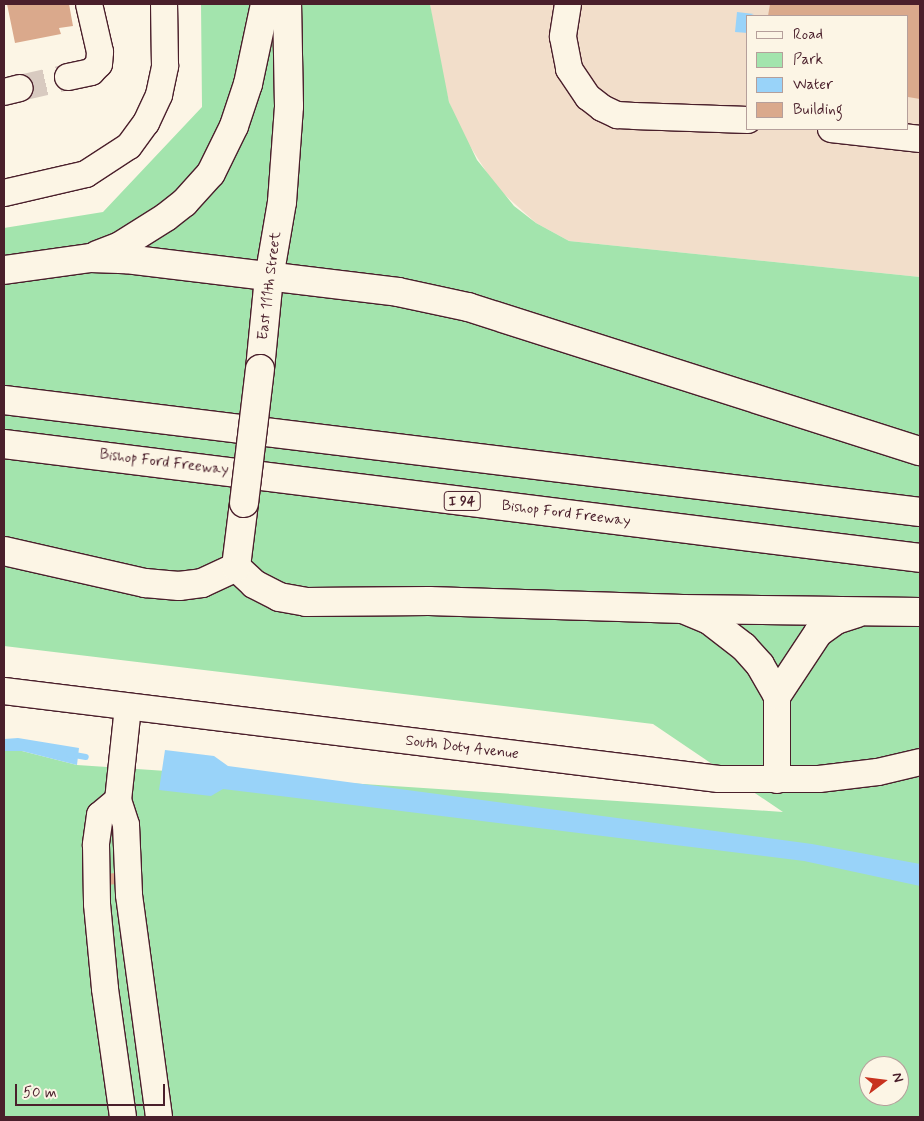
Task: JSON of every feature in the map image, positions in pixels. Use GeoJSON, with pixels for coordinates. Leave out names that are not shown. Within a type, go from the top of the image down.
{"type":"FeatureCollection","features":[{"type":"Feature","properties":{"kind":"main road"},"geometry":{"type":"LineString","coordinates":[[91,258],[120,246],[166,217],[211,173],[234,126],[248,84],[265,4]]}},
{"type":"Feature","properties":{"kind":"main road","name":"East 111th Street"},"geometry":{"type":"LineString","coordinates":[[236,567],[269,278],[282,202],[289,106],[287,4]]}},
{"type":"Feature","properties":{"kind":"main road"},"geometry":{"type":"LineString","coordinates":[[4,270],[91,258],[161,262],[269,278],[398,292],[468,307],[920,451]]}},
{"type":"Feature","properties":{"kind":"main road"},"geometry":{"type":"LineString","coordinates":[[4,400],[920,512]]}},
{"type":"Feature","properties":{"kind":"main road","name":"Bishop Ford Freeway"},"geometry":{"type":"LineString","coordinates":[[4,444],[920,558]]}},
{"type":"Feature","properties":{"kind":"main road"},"geometry":{"type":"LineString","coordinates":[[4,459],[75,452]]}},
{"type":"Feature","properties":{"kind":"main road"},"geometry":{"type":"LineString","coordinates":[[4,551],[145,583],[179,586],[202,583],[236,567],[254,584],[279,597],[306,602],[429,601],[683,610],[920,612]]}},
{"type":"Feature","properties":{"kind":"main road"},"geometry":{"type":"LineString","coordinates":[[683,610],[709,620],[738,642],[760,665],[777,695],[818,633],[836,620],[864,611]]}},
{"type":"Feature","properties":{"kind":"street"},"geometry":{"type":"LineString","coordinates":[[68,78],[91,72],[99,64],[100,52],[89,4]]}},
{"type":"Feature","properties":{"kind":"street"},"geometry":{"type":"LineString","coordinates":[[4,193],[86,174],[129,146],[160,95],[166,66],[164,4]]}},
{"type":"Feature","properties":{"kind":"street"},"geometry":{"type":"LineString","coordinates":[[568,4],[563,37],[569,69],[588,97],[602,108],[617,115],[746,120]]}},
{"type":"Feature","properties":{"kind":"street"},"geometry":{"type":"LineString","coordinates":[[840,130],[920,139]]}},
{"type":"Feature","properties":{"kind":"street","name":"South Doty Avenue"},"geometry":{"type":"LineString","coordinates":[[4,691],[719,779],[819,779],[878,772],[920,762]]}},
{"type":"Feature","properties":{"kind":"street"},"geometry":{"type":"LineString","coordinates":[[777,695],[777,780]]}},
{"type":"Feature","properties":{"kind":"street"},"geometry":{"type":"LineString","coordinates":[[128,707],[118,800],[126,825],[130,904],[159,1117]]}},
{"type":"Feature","properties":{"kind":"street"},"geometry":{"type":"LineString","coordinates":[[118,800],[100,815],[96,845],[97,904],[105,989],[123,1117]]}},
{"type":"Feature","properties":{"kind":"shaded area"},"geometry":{"type":"Polygon","coordinates":[[[430,4],[920,4],[920,277],[569,241],[536,223],[496,187],[461,132],[449,102],[438,56],[430,4]]]}},
{"type":"Feature","properties":{"kind":"green space"},"geometry":{"type":"Polygon","coordinates":[[[201,4],[430,4],[449,102],[477,160],[514,206],[536,223],[569,241],[920,277],[920,1117],[4,1117],[4,751],[22,751],[77,765],[783,812],[653,724],[4,646],[4,228],[103,212],[202,107],[201,4]]]}},
{"type":"Feature","properties":{"kind":"water"},"geometry":{"type":"Polygon","coordinates":[[[737,12],[754,14],[746,15],[746,33],[735,32],[737,12]]]}},
{"type":"Feature","properties":{"kind":"water"},"geometry":{"type":"Polygon","coordinates":[[[18,738],[79,748],[77,765],[22,751],[4,751],[4,739],[18,738]]]}},
{"type":"Feature","properties":{"kind":"water"},"geometry":{"type":"Polygon","coordinates":[[[165,750],[214,756],[228,766],[812,844],[920,864],[920,886],[804,861],[223,789],[211,796],[159,790],[165,750]]]}},
{"type":"Feature","properties":{"kind":"building"},"geometry":{"type":"Polygon","coordinates":[[[7,4],[69,4],[73,26],[59,28],[61,34],[15,43],[7,4]]]}},
{"type":"Feature","properties":{"kind":"building"},"geometry":{"type":"Polygon","coordinates":[[[770,4],[920,4],[920,99],[909,97],[909,15],[768,15],[770,4]]]}},
{"type":"Feature","properties":{"kind":"building"},"geometry":{"type":"Polygon","coordinates":[[[115,873],[116,884],[108,885],[107,874],[115,873]]]}},
{"type":"Feature","properties":{"kind":"waterway"},"geometry":{"type":"LineString","coordinates":[[69,754],[86,757]]}},
{"type":"Feature","properties":{"kind":"tunnel"},"geometry":{"type":"LineString","coordinates":[[20,88],[68,77]]}}]}
